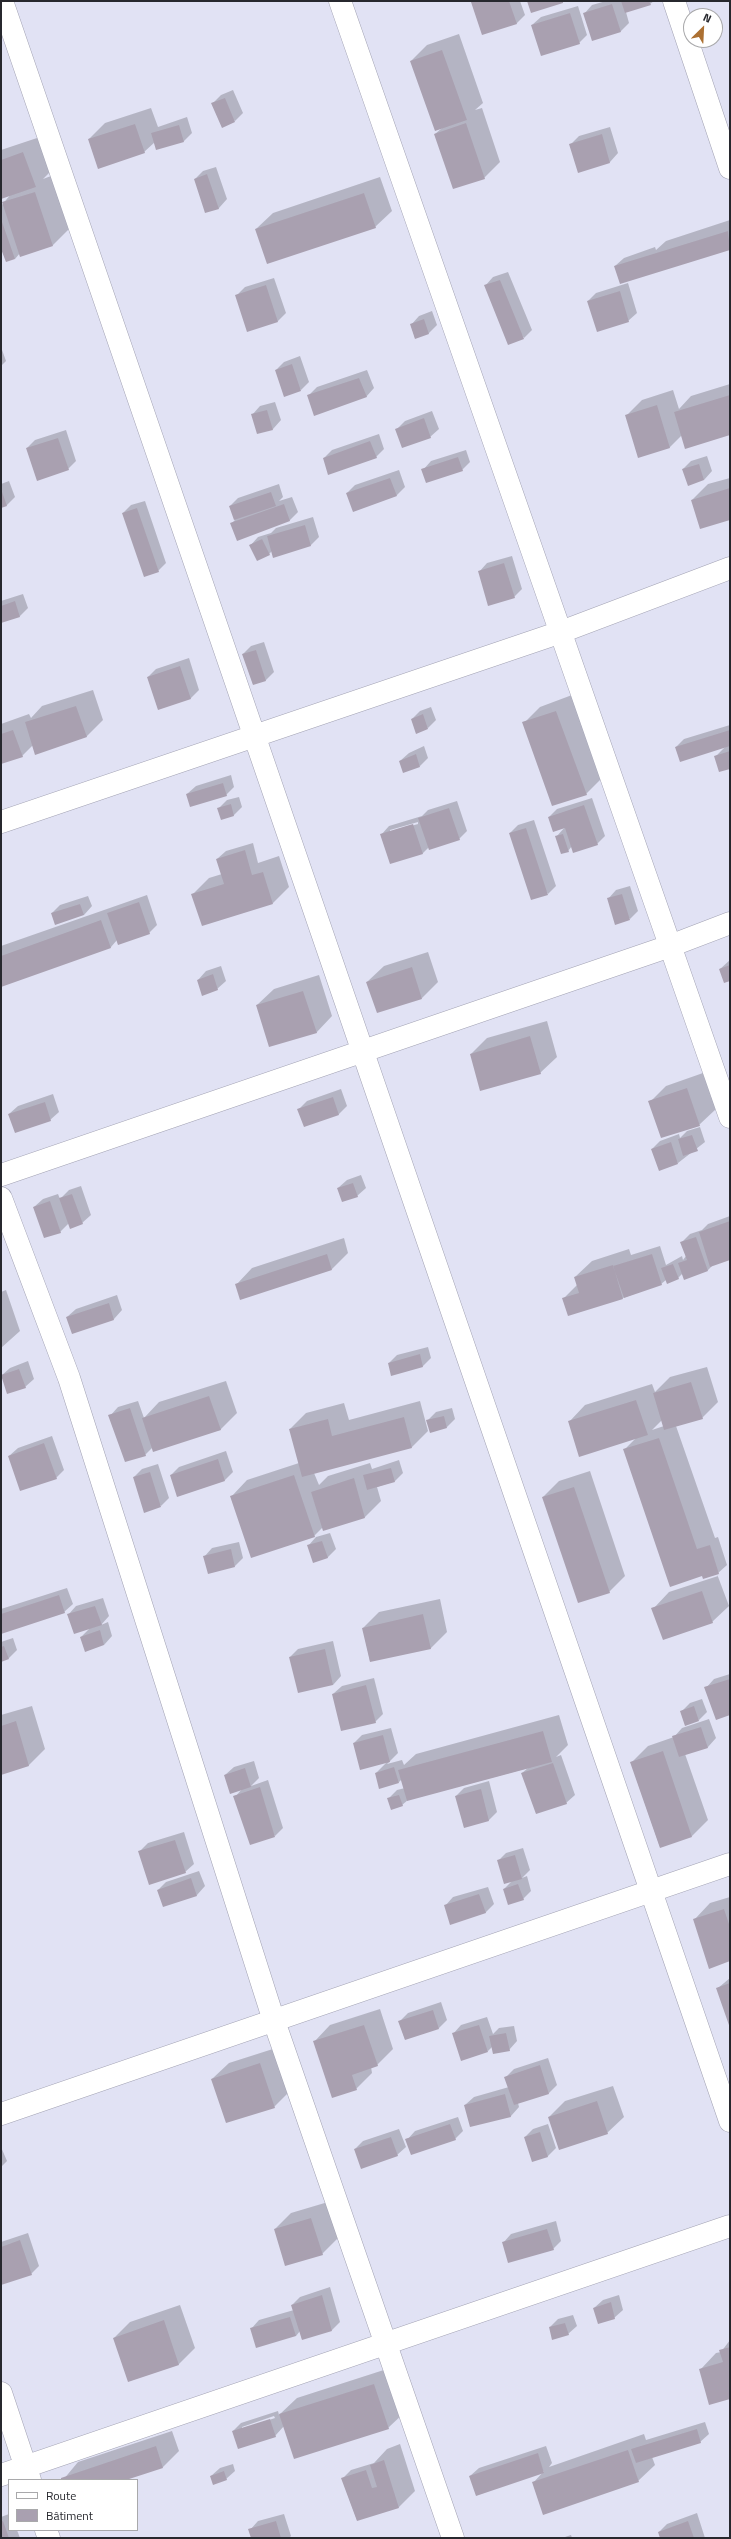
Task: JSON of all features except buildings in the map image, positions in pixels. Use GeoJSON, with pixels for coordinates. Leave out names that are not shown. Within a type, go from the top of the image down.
{"type":"FeatureCollection","features":[{"type":"Feature","properties":{"kind":"street"},"geometry":{"type":"LineString","coordinates":[[2,1],[730,2121]]}},
{"type":"Feature","properties":{"kind":"street"},"geometry":{"type":"LineString","coordinates":[[340,1],[730,1117]]}},
{"type":"Feature","properties":{"kind":"street"},"geometry":{"type":"LineString","coordinates":[[674,1],[730,168]]}},
{"type":"Feature","properties":{"kind":"street"},"geometry":{"type":"LineString","coordinates":[[1,822],[561,632],[730,568]]}},
{"type":"Feature","properties":{"kind":"street"},"geometry":{"type":"LineString","coordinates":[[1,1175],[670,946],[730,923]]}},
{"type":"Feature","properties":{"kind":"street"},"geometry":{"type":"LineString","coordinates":[[1,1198],[70,1378],[274,2021],[452,2538]]}},
{"type":"Feature","properties":{"kind":"street"},"geometry":{"type":"LineString","coordinates":[[1,2114],[730,1864]]}},
{"type":"Feature","properties":{"kind":"street"},"geometry":{"type":"LineString","coordinates":[[1,2475],[28,2474],[386,2344],[730,2226]]}},
{"type":"Feature","properties":{"kind":"street"},"geometry":{"type":"LineString","coordinates":[[1,2393],[28,2474]]}}]}
